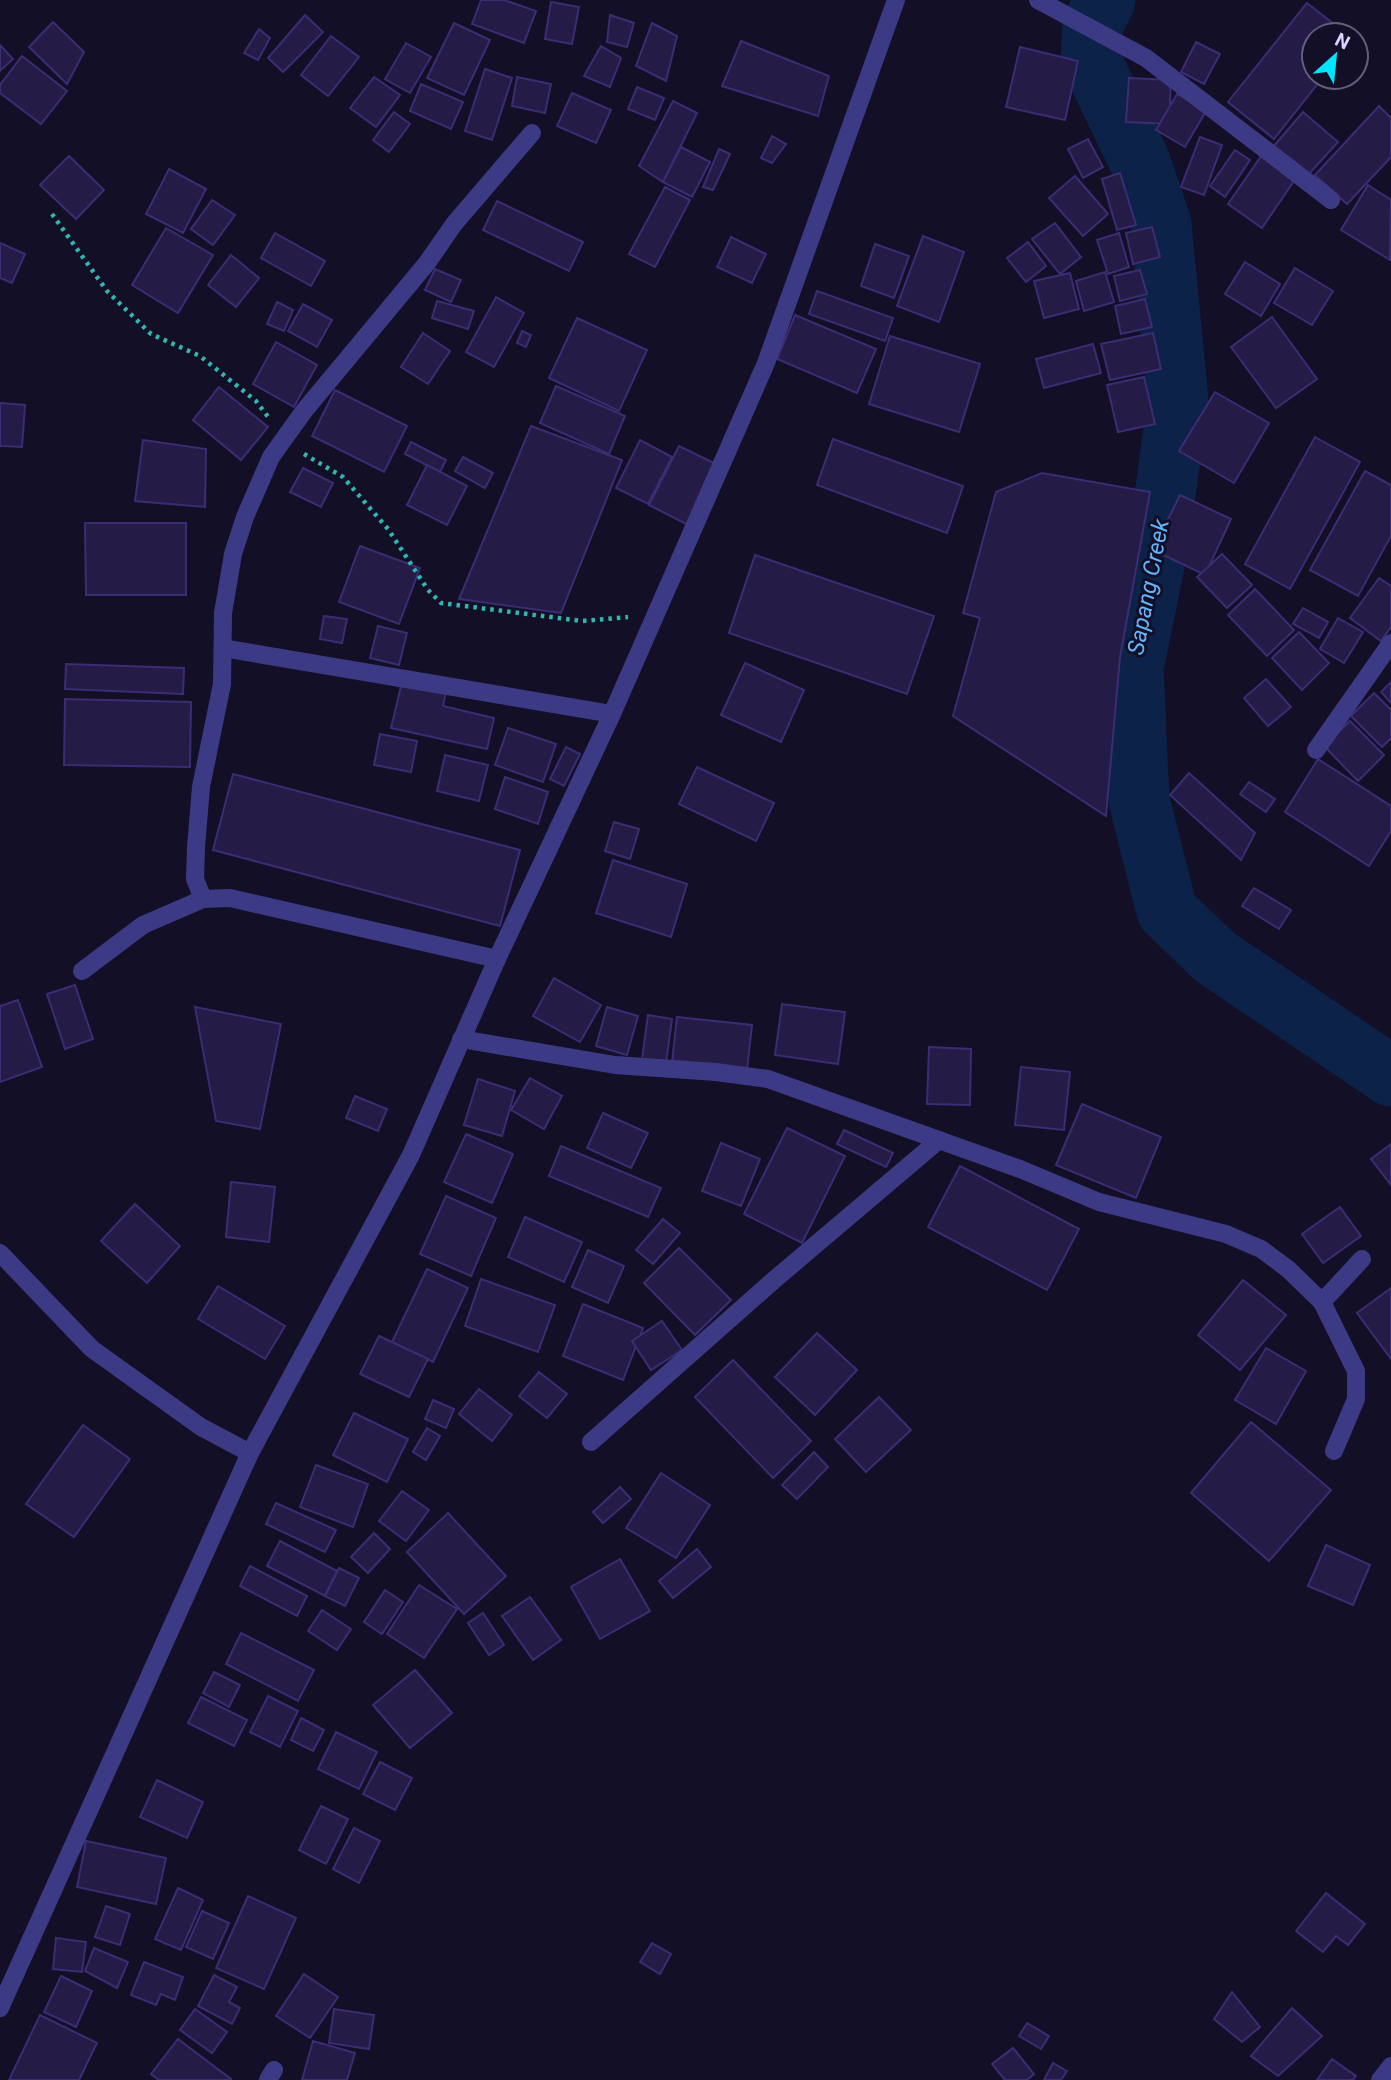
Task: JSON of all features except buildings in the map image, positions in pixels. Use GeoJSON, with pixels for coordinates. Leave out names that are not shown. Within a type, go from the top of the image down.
{"type":"FeatureCollection","features":[{"type":"Feature","properties":{"kind":"street"},"geometry":{"type":"LineString","coordinates":[[0,2008],[250,1453],[411,1154],[497,959],[612,714],[765,363],[896,0]]}},
{"type":"Feature","properties":{"kind":"street"},"geometry":{"type":"LineString","coordinates":[[1038,0],[1146,58],[1331,200]]}},
{"type":"Feature","properties":{"kind":"street"},"geometry":{"type":"LineString","coordinates":[[203,899],[195,879],[201,787],[222,684],[223,613],[233,554],[245,517],[271,457],[304,411],[427,263],[454,224],[532,133]]}},
{"type":"Feature","properties":{"kind":"street"},"geometry":{"type":"LineString","coordinates":[[1316,750],[1391,643]]}},
{"type":"Feature","properties":{"kind":"street"},"geometry":{"type":"LineString","coordinates":[[223,648],[612,714]]}},
{"type":"Feature","properties":{"kind":"street"},"geometry":{"type":"LineString","coordinates":[[82,971],[143,925],[203,899],[230,898],[497,959]]}},
{"type":"Feature","properties":{"kind":"street"},"geometry":{"type":"LineString","coordinates":[[461,1039],[615,1065],[716,1072],[768,1079],[1020,1169],[1099,1202],[1226,1234],[1261,1249],[1288,1269],[1322,1302],[1356,1371],[1356,1398],[1334,1451]]}},
{"type":"Feature","properties":{"kind":"street"},"geometry":{"type":"LineString","coordinates":[[591,1442],[774,1280],[939,1140]]}},
{"type":"Feature","properties":{"kind":"street"},"geometry":{"type":"LineString","coordinates":[[0,1253],[92,1349],[201,1427],[250,1453]]}},
{"type":"Feature","properties":{"kind":"street"},"geometry":{"type":"LineString","coordinates":[[1322,1302],[1362,1259]]}},
{"type":"Feature","properties":{"kind":"street"},"geometry":{"type":"LineString","coordinates":[[1380,2080],[1391,2066]]}},
{"type":"Feature","properties":{"kind":"path"},"geometry":{"type":"LineString","coordinates":[[52,214],[107,291],[151,334],[200,356],[256,401],[285,438],[323,467],[343,477],[388,529],[428,590],[441,603],[582,621],[627,618],[657,612]]}},
{"type":"Feature","properties":{"kind":"waterway","name":"Sapang Creek"},"geometry":{"type":"LineString","coordinates":[[1105,0],[1093,24],[1091,60],[1140,162],[1161,224],[1178,401],[1158,546],[1133,668],[1139,800],[1167,911],[1215,957],[1391,1076]]}}]}
